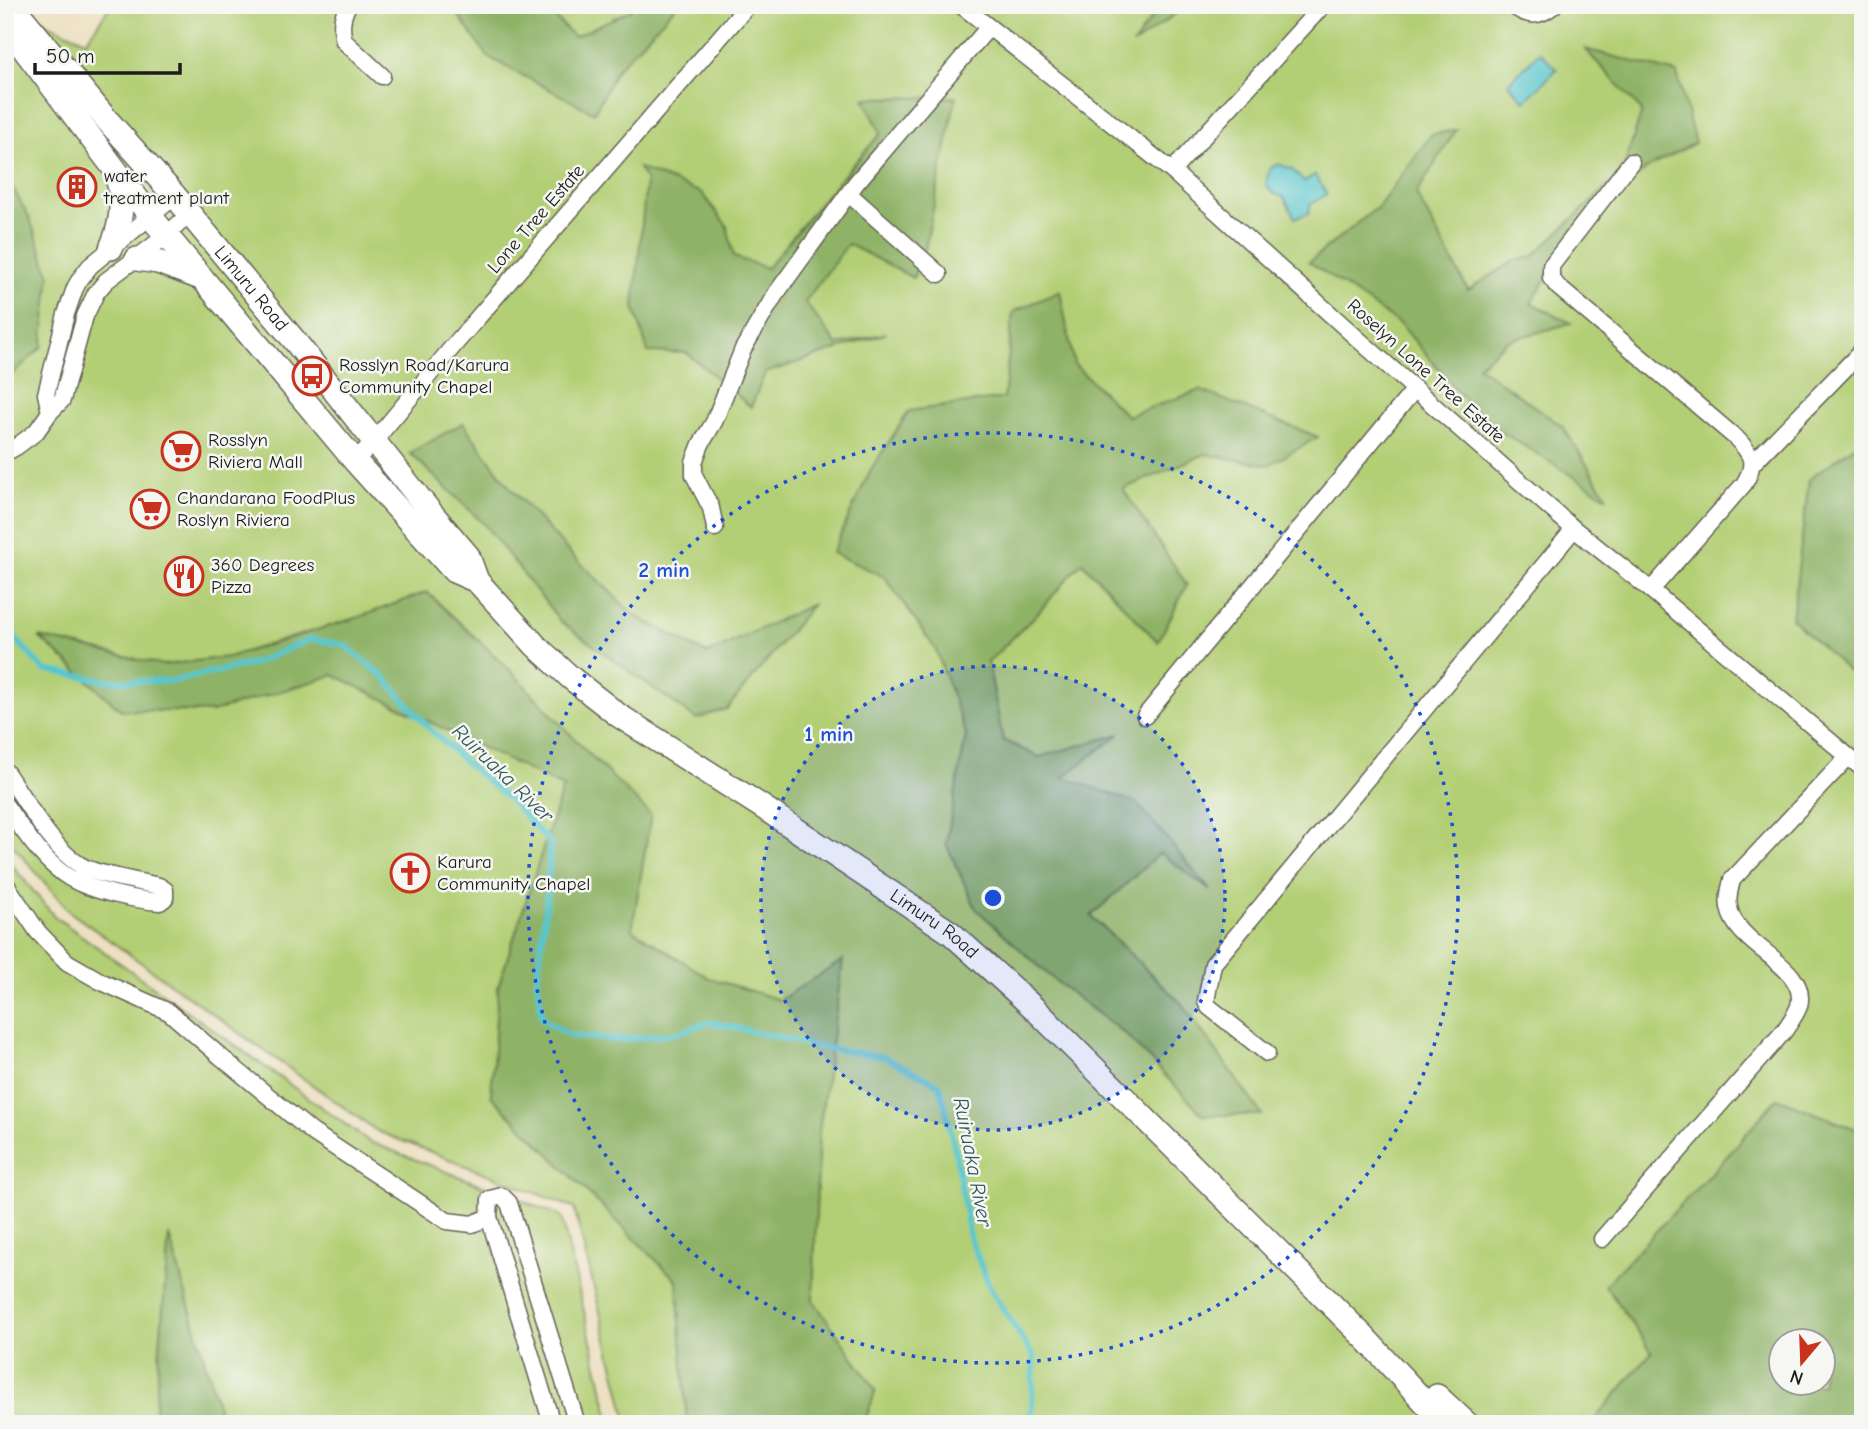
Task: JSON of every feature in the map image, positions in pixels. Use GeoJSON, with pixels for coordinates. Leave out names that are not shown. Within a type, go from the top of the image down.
{"type":"FeatureCollection","features":[{"type":"Feature","properties":{"kind":"main road","name":"Limuru Road"},"geometry":{"type":"LineString","coordinates":[[12,5],[294,340],[468,556],[477,581],[536,646],[618,715],[761,806],[951,933],[1035,1009],[1366,1339],[1445,1424]]}},
{"type":"Feature","properties":{"kind":"main road","name":"Limuru Road"},"geometry":{"type":"LineString","coordinates":[[5,24],[166,236],[355,461],[454,571],[477,581]]}},
{"type":"Feature","properties":{"kind":"main road"},"geometry":{"type":"LineString","coordinates":[[111,248],[121,218],[121,192],[116,172]]}},
{"type":"Feature","properties":{"kind":"main road"},"geometry":{"type":"LineString","coordinates":[[137,259],[158,262],[201,278]]}},
{"type":"Feature","properties":{"kind":"main road","name":"Limuru Road"},"geometry":{"type":"LineString","coordinates":[[1347,1321],[1368,1331],[1467,1424]]}},
{"type":"Feature","properties":{"kind":"street"},"geometry":{"type":"LineString","coordinates":[[348,5],[342,23],[344,41],[382,76]]}},
{"type":"Feature","properties":{"kind":"street","name":"Lone Tree Estate"},"geometry":{"type":"LineString","coordinates":[[355,461],[748,5]]}},
{"type":"Feature","properties":{"kind":"street","name":"Roselyn Lone Tree Estate"},"geometry":{"type":"LineString","coordinates":[[961,5],[1172,171],[1574,529],[1857,761]]}},
{"type":"Feature","properties":{"kind":"street"},"geometry":{"type":"LineString","coordinates":[[1172,171],[1323,5]]}},
{"type":"Feature","properties":{"kind":"street"},"geometry":{"type":"LineString","coordinates":[[1512,5],[1529,16],[1546,12],[1553,5]]}},
{"type":"Feature","properties":{"kind":"street"},"geometry":{"type":"LineString","coordinates":[[715,528],[711,508],[694,475],[694,462],[714,422],[743,349],[775,295],[849,194],[988,28]]}},
{"type":"Feature","properties":{"kind":"street"},"geometry":{"type":"LineString","coordinates":[[1631,162],[1551,266],[1551,278],[1558,287],[1737,438],[1750,452],[1752,464],[1751,474],[1744,484],[1651,590]]}},
{"type":"Feature","properties":{"kind":"street"},"geometry":{"type":"LineString","coordinates":[[849,194],[939,274]]}},
{"type":"Feature","properties":{"kind":"street"},"geometry":{"type":"LineString","coordinates":[[50,412],[46,394],[75,288],[86,271],[111,248],[175,196]]}},
{"type":"Feature","properties":{"kind":"street"},"geometry":{"type":"LineString","coordinates":[[5,453],[36,432],[62,400],[91,300],[106,281],[166,236],[190,214]]}},
{"type":"Feature","properties":{"kind":"street"},"geometry":{"type":"LineString","coordinates":[[1752,464],[1863,351]]}},
{"type":"Feature","properties":{"kind":"street"},"geometry":{"type":"LineString","coordinates":[[1145,716],[1415,389]]}},
{"type":"Feature","properties":{"kind":"street"},"geometry":{"type":"LineString","coordinates":[[1267,1054],[1209,1007],[1206,1001],[1213,964],[1574,529]]}},
{"type":"Feature","properties":{"kind":"street"},"geometry":{"type":"LineString","coordinates":[[1602,1239],[1784,1030],[1798,1010],[1800,1000],[1794,978],[1746,937],[1734,921],[1728,908],[1729,891],[1732,880],[1857,761]]}},
{"type":"Feature","properties":{"kind":"street"},"geometry":{"type":"LineString","coordinates":[[5,771],[55,843],[80,865],[159,886],[165,890],[165,898],[156,902],[121,895],[70,878],[31,840],[5,805]]}},
{"type":"Feature","properties":{"kind":"street"},"geometry":{"type":"LineString","coordinates":[[5,883],[38,932],[67,962],[100,981],[169,1012],[312,1132],[447,1221],[472,1224],[489,1217]]}},
{"type":"Feature","properties":{"kind":"street"},"geometry":{"type":"LineString","coordinates":[[552,1424],[489,1217],[491,1199],[502,1196],[509,1203],[577,1424]]}},
{"type":"Feature","properties":{"kind":"green space"},"geometry":{"type":"Polygon","coordinates":[[[5,5],[86,41],[111,5],[1863,5],[1863,1424],[628,1424],[574,1208],[377,1131],[70,912],[5,836],[5,5]]]}},
{"type":"Feature","properties":{"kind":"green space"},"geometry":{"type":"Polygon","coordinates":[[[451,5],[543,5],[574,37],[631,10],[630,5],[677,5],[617,69],[594,113],[488,57],[451,5]]]}},
{"type":"Feature","properties":{"kind":"green space"},"geometry":{"type":"Polygon","coordinates":[[[1160,5],[1187,5],[1133,45],[1160,5]]]}},
{"type":"Feature","properties":{"kind":"green space"},"geometry":{"type":"Polygon","coordinates":[[[1585,49],[1677,73],[1695,143],[1649,167],[1583,219],[1531,303],[1571,323],[1507,341],[1478,366],[1563,427],[1608,498],[1481,419],[1401,325],[1309,262],[1379,206],[1431,135],[1456,130],[1416,194],[1468,290],[1514,261],[1532,257],[1622,173],[1642,111],[1585,49]]]}},
{"type":"Feature","properties":{"kind":"green space"},"geometry":{"type":"Polygon","coordinates":[[[956,97],[925,249],[913,278],[848,244],[805,302],[837,345],[887,333],[765,373],[751,407],[687,353],[648,352],[634,307],[646,181],[639,168],[702,193],[727,226],[734,257],[767,268],[881,133],[864,98],[956,97]]]}},
{"type":"Feature","properties":{"kind":"green space"},"geometry":{"type":"Polygon","coordinates":[[[5,174],[30,219],[50,276],[42,347],[5,381],[5,174]]]}},
{"type":"Feature","properties":{"kind":"green space"},"geometry":{"type":"Polygon","coordinates":[[[1060,291],[1074,364],[1127,416],[1200,390],[1318,437],[1269,465],[1205,454],[1123,489],[1187,585],[1158,642],[1082,562],[1037,614],[988,662],[1003,740],[1039,757],[1120,734],[1063,777],[1137,803],[1211,891],[1160,853],[1091,916],[1182,1004],[1262,1115],[1203,1115],[1126,1035],[1053,979],[976,909],[946,844],[966,735],[936,650],[885,577],[832,553],[870,471],[909,411],[1004,398],[1013,312],[1060,291]]]}},
{"type":"Feature","properties":{"kind":"green space"},"geometry":{"type":"Polygon","coordinates":[[[463,423],[507,484],[572,555],[634,615],[707,654],[813,604],[727,709],[696,719],[561,622],[484,524],[410,453],[463,423]]]}},
{"type":"Feature","properties":{"kind":"green space"},"geometry":{"type":"Polygon","coordinates":[[[1863,440],[1863,685],[1792,619],[1809,479],[1863,440]]]}},
{"type":"Feature","properties":{"kind":"green space"},"geometry":{"type":"Polygon","coordinates":[[[427,592],[510,670],[651,815],[632,929],[709,978],[780,1000],[843,960],[819,1132],[813,1300],[876,1390],[864,1424],[687,1424],[677,1281],[491,1096],[498,987],[563,787],[334,675],[212,712],[121,710],[39,637],[163,665],[228,657],[359,617],[427,592]]]}},
{"type":"Feature","properties":{"kind":"green space"},"geometry":{"type":"Polygon","coordinates":[[[5,857],[54,916],[370,1142],[561,1216],[611,1424],[5,1424],[5,857]]]}},
{"type":"Feature","properties":{"kind":"green space"},"geometry":{"type":"Polygon","coordinates":[[[1777,1098],[1863,1132],[1863,1424],[1591,1424],[1652,1352],[1605,1285],[1728,1155],[1777,1098]]]}},
{"type":"Feature","properties":{"kind":"green space"},"geometry":{"type":"Polygon","coordinates":[[[169,1235],[219,1411],[231,1424],[164,1424],[155,1408],[169,1235]]]}},
{"type":"Feature","properties":{"kind":"water"},"geometry":{"type":"Polygon","coordinates":[[[1540,52],[1557,69],[1525,101],[1508,83],[1540,52]]]}},
{"type":"Feature","properties":{"kind":"water"},"geometry":{"type":"Polygon","coordinates":[[[1279,164],[1293,170],[1304,182],[1315,175],[1327,194],[1310,205],[1309,213],[1295,218],[1284,197],[1269,190],[1269,172],[1272,166],[1279,164]]]}},
{"type":"Feature","properties":{"kind":"waterway","name":"Ruiruaka River"},"geometry":{"type":"LineString","coordinates":[[5,627],[44,670],[109,681],[172,681],[255,663],[311,639],[345,645],[384,677],[429,728],[510,800],[550,843],[537,980],[542,1019],[571,1036],[620,1040],[673,1034],[710,1022],[825,1048],[884,1057],[940,1085],[955,1150],[970,1238],[991,1290],[1034,1357],[1031,1424]]}},
{"type":"Feature","properties":{"kind":"place","name":"water treatment plant"},"geometry":{"type":"Point","coordinates":[77,187]}},
{"type":"Feature","properties":{"kind":"place","name":"Rosslyn Road/Karura Community Chapel"},"geometry":{"type":"Point","coordinates":[312,376]}},
{"type":"Feature","properties":{"kind":"place","name":"Rosslyn Riviera Mall"},"geometry":{"type":"Point","coordinates":[181,451]}},
{"type":"Feature","properties":{"kind":"place","name":"Chandarana FoodPlus Roslyn Riviera"},"geometry":{"type":"Point","coordinates":[150,509]}},
{"type":"Feature","properties":{"kind":"place","name":"360 Degrees Pizza"},"geometry":{"type":"Point","coordinates":[184,576]}},
{"type":"Feature","properties":{"kind":"place","name":"Karura Community Chapel"},"geometry":{"type":"Point","coordinates":[410,873]}}]}
